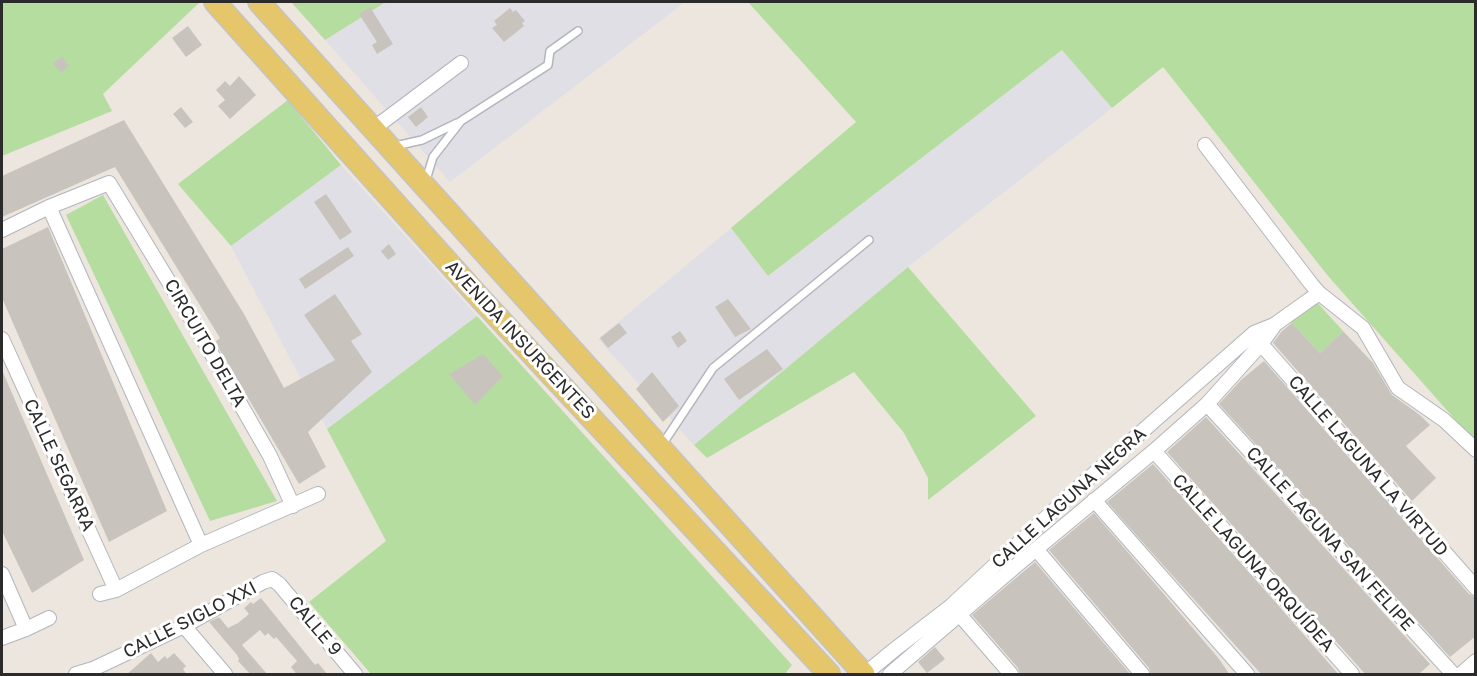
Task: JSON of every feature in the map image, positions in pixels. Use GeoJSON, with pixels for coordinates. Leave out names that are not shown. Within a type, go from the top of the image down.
{"type":"FeatureCollection","features":[{"type":"Feature","properties":{"kind":"main road","name":"AVENIDA INSURGENTES"},"geometry":{"type":"LineString","coordinates":[[214,2],[471,288],[829,675]]}},
{"type":"Feature","properties":{"kind":"main road","name":"AVENIDA INSURGENTES"},"geometry":{"type":"LineString","coordinates":[[259,2],[864,675]]}},
{"type":"Feature","properties":{"kind":"main road"},"geometry":{"type":"LineString","coordinates":[[296,92],[321,71]]}},
{"type":"Feature","properties":{"kind":"main road"},"geometry":{"type":"LineString","coordinates":[[638,468],[660,448]]}},
{"type":"Feature","properties":{"kind":"main road"},"geometry":{"type":"LineString","coordinates":[[756,595],[776,578]]}},
{"type":"Feature","properties":{"kind":"street"},"geometry":{"type":"LineString","coordinates":[[374,129],[461,63]]}},
{"type":"Feature","properties":{"kind":"street"},"geometry":{"type":"LineString","coordinates":[[1205,145],[1319,293],[1363,328],[1398,388],[1444,420],[1476,450]]}},
{"type":"Feature","properties":{"kind":"street","name":"CIRCUITO DELTA"},"geometry":{"type":"LineString","coordinates":[[49,207],[109,183],[270,456],[293,506]]}},
{"type":"Feature","properties":{"kind":"street"},"geometry":{"type":"LineString","coordinates":[[2,230],[49,207],[201,545]]}},
{"type":"Feature","properties":{"kind":"street","name":"CALLE LAGUNA NEGRA"},"geometry":{"type":"LineString","coordinates":[[864,675],[951,606],[1080,486],[1254,333],[1274,325],[1319,293]]}},
{"type":"Feature","properties":{"kind":"street","name":"CALLE LAGUNA NEGRA"},"geometry":{"type":"LineString","coordinates":[[890,675],[1207,404],[1261,344],[1274,325]]}},
{"type":"Feature","properties":{"kind":"street","name":"CALLE SEGARRA"},"geometry":{"type":"LineString","coordinates":[[2,339],[116,590]]}},
{"type":"Feature","properties":{"kind":"street","name":"CALLE LAGUNA LA VIRTUD"},"geometry":{"type":"LineString","coordinates":[[1261,344],[1476,588]]}},
{"type":"Feature","properties":{"kind":"street","name":"CALLE LAGUNA SAN FELIPE"},"geometry":{"type":"LineString","coordinates":[[1207,404],[1453,675]]}},
{"type":"Feature","properties":{"kind":"street","name":"CALLE LAGUNA ORQUÍDEA"},"geometry":{"type":"LineString","coordinates":[[1154,451],[1352,675]]}},
{"type":"Feature","properties":{"kind":"street"},"geometry":{"type":"LineString","coordinates":[[100,594],[116,590],[201,545],[318,494]]}},
{"type":"Feature","properties":{"kind":"street"},"geometry":{"type":"LineString","coordinates":[[1094,500],[1247,675]]}},
{"type":"Feature","properties":{"kind":"street"},"geometry":{"type":"LineString","coordinates":[[1036,549],[1142,675]]}},
{"type":"Feature","properties":{"kind":"street"},"geometry":{"type":"LineString","coordinates":[[2,574],[26,629]]}},
{"type":"Feature","properties":{"kind":"street","name":"CALLE SIGLO XXI"},"geometry":{"type":"LineString","coordinates":[[76,675],[95,672],[272,579]]}},
{"type":"Feature","properties":{"kind":"street","name":"CALLE 9"},"geometry":{"type":"LineString","coordinates":[[272,579],[279,584],[356,675]]}},
{"type":"Feature","properties":{"kind":"street"},"geometry":{"type":"LineString","coordinates":[[959,614],[1011,675]]}},
{"type":"Feature","properties":{"kind":"street"},"geometry":{"type":"LineString","coordinates":[[2,638],[48,618]]}},
{"type":"Feature","properties":{"kind":"street"},"geometry":{"type":"LineString","coordinates":[[184,626],[225,675]]}},
{"type":"Feature","properties":{"kind":"street"},"geometry":{"type":"LineString","coordinates":[[1461,675],[1476,661]]}},
{"type":"Feature","properties":{"kind":"lane"},"geometry":{"type":"LineString","coordinates":[[389,147],[422,141],[461,121],[548,65],[550,51],[578,31]]}},
{"type":"Feature","properties":{"kind":"lane"},"geometry":{"type":"LineString","coordinates":[[424,185],[433,157],[461,121]]}},
{"type":"Feature","properties":{"kind":"lane"},"geometry":{"type":"LineString","coordinates":[[660,448],[713,368],[869,240]]}},
{"type":"Feature","properties":{"kind":"shaded area"},"geometry":{"type":"Polygon","coordinates":[[[386,2],[685,2],[450,182],[325,40],[386,2]]]}},
{"type":"Feature","properties":{"kind":"shaded area"},"geometry":{"type":"Polygon","coordinates":[[[1062,50],[1112,108],[908,267],[694,445],[598,339],[731,228],[768,276],[1062,50]]]}},
{"type":"Feature","properties":{"kind":"shaded area"},"geometry":{"type":"Polygon","coordinates":[[[341,165],[477,316],[327,429],[231,246],[341,165]]]}},
{"type":"Feature","properties":{"kind":"green space"},"geometry":{"type":"Polygon","coordinates":[[[2,2],[200,2],[103,94],[112,111],[2,156],[2,2]]]}},
{"type":"Feature","properties":{"kind":"green space"},"geometry":{"type":"Polygon","coordinates":[[[291,2],[386,2],[325,40],[291,2]]]}},
{"type":"Feature","properties":{"kind":"green space"},"geometry":{"type":"Polygon","coordinates":[[[748,2],[1475,2],[1475,442],[1328,276],[1163,67],[1112,108],[1062,50],[768,276],[731,228],[856,122],[748,2]]]}},
{"type":"Feature","properties":{"kind":"green space"},"geometry":{"type":"Polygon","coordinates":[[[288,100],[341,165],[231,246],[178,184],[288,100]]]}},
{"type":"Feature","properties":{"kind":"green space"},"geometry":{"type":"Polygon","coordinates":[[[103,195],[277,501],[210,521],[66,215],[103,195]]]}},
{"type":"Feature","properties":{"kind":"green space"},"geometry":{"type":"Polygon","coordinates":[[[908,267],[1036,416],[928,500],[928,478],[904,433],[854,372],[707,458],[694,445],[908,267]]]}},
{"type":"Feature","properties":{"kind":"green space"},"geometry":{"type":"Polygon","coordinates":[[[1314,299],[1343,331],[1320,353],[1289,320],[1314,299]]]}},
{"type":"Feature","properties":{"kind":"green space"},"geometry":{"type":"Polygon","coordinates":[[[477,316],[792,665],[785,674],[371,674],[309,602],[386,541],[327,429],[477,316]]]}},
{"type":"Feature","properties":{"kind":"building"},"geometry":{"type":"Polygon","coordinates":[[[370,7],[393,44],[377,54],[372,45],[377,42],[359,14],[370,7]]]}},
{"type":"Feature","properties":{"kind":"building"},"geometry":{"type":"Polygon","coordinates":[[[510,8],[513,12],[516,10],[525,21],[522,23],[524,26],[504,42],[492,28],[497,25],[494,21],[510,8]]]}},
{"type":"Feature","properties":{"kind":"building"},"geometry":{"type":"Polygon","coordinates":[[[188,26],[202,45],[186,57],[172,38],[188,26]]]}},
{"type":"Feature","properties":{"kind":"building"},"geometry":{"type":"Polygon","coordinates":[[[62,56],[69,66],[61,73],[53,63],[62,56]]]}},
{"type":"Feature","properties":{"kind":"building"},"geometry":{"type":"Polygon","coordinates":[[[239,76],[256,95],[230,119],[218,106],[225,100],[216,90],[225,81],[230,86],[239,76]]]}},
{"type":"Feature","properties":{"kind":"building"},"geometry":{"type":"Polygon","coordinates":[[[181,107],[193,122],[185,128],[173,114],[181,107]]]}},
{"type":"Feature","properties":{"kind":"building"},"geometry":{"type":"Polygon","coordinates":[[[421,107],[428,117],[416,127],[408,117],[421,107]]]}},
{"type":"Feature","properties":{"kind":"building"},"geometry":{"type":"Polygon","coordinates":[[[124,120],[244,314],[284,388],[335,360],[304,315],[335,294],[362,334],[351,341],[372,372],[308,432],[326,467],[299,484],[215,342],[220,338],[115,167],[2,217],[2,176],[124,120]]]}},
{"type":"Feature","properties":{"kind":"building"},"geometry":{"type":"Polygon","coordinates":[[[326,194],[352,232],[340,240],[314,202],[326,194]]]}},
{"type":"Feature","properties":{"kind":"building"},"geometry":{"type":"Polygon","coordinates":[[[48,227],[167,511],[109,542],[2,298],[2,249],[48,227]]]}},
{"type":"Feature","properties":{"kind":"building"},"geometry":{"type":"Polygon","coordinates":[[[389,244],[396,254],[388,260],[381,251],[389,244]]]}},
{"type":"Feature","properties":{"kind":"building"},"geometry":{"type":"Polygon","coordinates":[[[348,247],[354,256],[305,289],[299,279],[348,247]]]}},
{"type":"Feature","properties":{"kind":"building"},"geometry":{"type":"Polygon","coordinates":[[[728,299],[751,329],[735,337],[715,307],[728,299]]]}},
{"type":"Feature","properties":{"kind":"building"},"geometry":{"type":"Polygon","coordinates":[[[619,323],[627,333],[608,348],[600,338],[619,323]]]}},
{"type":"Feature","properties":{"kind":"building"},"geometry":{"type":"Polygon","coordinates":[[[1292,323],[1320,353],[1343,331],[1373,363],[1392,395],[1430,425],[1406,446],[1436,478],[1412,501],[1273,343],[1292,323]]]}},
{"type":"Feature","properties":{"kind":"building"},"geometry":{"type":"Polygon","coordinates":[[[680,331],[687,341],[678,348],[671,337],[680,331]]]}},
{"type":"Feature","properties":{"kind":"building"},"geometry":{"type":"Polygon","coordinates":[[[767,349],[783,369],[739,400],[724,379],[767,349]]]}},
{"type":"Feature","properties":{"kind":"building"},"geometry":{"type":"Polygon","coordinates":[[[483,354],[503,376],[475,405],[449,374],[483,354]]]}},
{"type":"Feature","properties":{"kind":"building"},"geometry":{"type":"Polygon","coordinates":[[[1264,361],[1469,594],[1476,597],[1476,636],[1450,657],[1219,404],[1241,380],[1264,361]]]}},
{"type":"Feature","properties":{"kind":"building"},"geometry":{"type":"Polygon","coordinates":[[[2,370],[84,560],[32,593],[2,531],[2,370]]]}},
{"type":"Feature","properties":{"kind":"building"},"geometry":{"type":"Polygon","coordinates":[[[652,372],[679,406],[663,422],[636,389],[652,372]]]}},
{"type":"Feature","properties":{"kind":"building"},"geometry":{"type":"Polygon","coordinates":[[[1206,417],[1430,664],[1418,675],[1366,675],[1167,452],[1206,417]]]}},
{"type":"Feature","properties":{"kind":"building"},"geometry":{"type":"Polygon","coordinates":[[[1153,464],[1339,675],[1262,675],[1107,502],[1153,464]]]}},
{"type":"Feature","properties":{"kind":"building"},"geometry":{"type":"Polygon","coordinates":[[[1094,513],[1219,659],[1230,675],[1151,675],[1149,668],[1049,550],[1094,513]]]}},
{"type":"Feature","properties":{"kind":"building"},"geometry":{"type":"Polygon","coordinates":[[[1035,562],[1131,675],[1020,674],[1018,668],[972,615],[1035,562]]]}},
{"type":"Feature","properties":{"kind":"building"},"geometry":{"type":"Polygon","coordinates":[[[261,598],[315,665],[318,663],[328,675],[297,675],[291,667],[297,661],[276,637],[274,639],[268,633],[265,636],[260,630],[242,645],[268,675],[251,675],[238,661],[237,655],[209,622],[219,617],[228,628],[249,614],[244,608],[261,598]]]}},
{"type":"Feature","properties":{"kind":"building"},"geometry":{"type":"Polygon","coordinates":[[[935,647],[945,659],[927,673],[918,662],[935,647]]]}},
{"type":"Feature","properties":{"kind":"building"},"geometry":{"type":"Polygon","coordinates":[[[151,653],[158,662],[174,653],[186,666],[183,669],[187,675],[126,675],[151,653]]]}}]}
